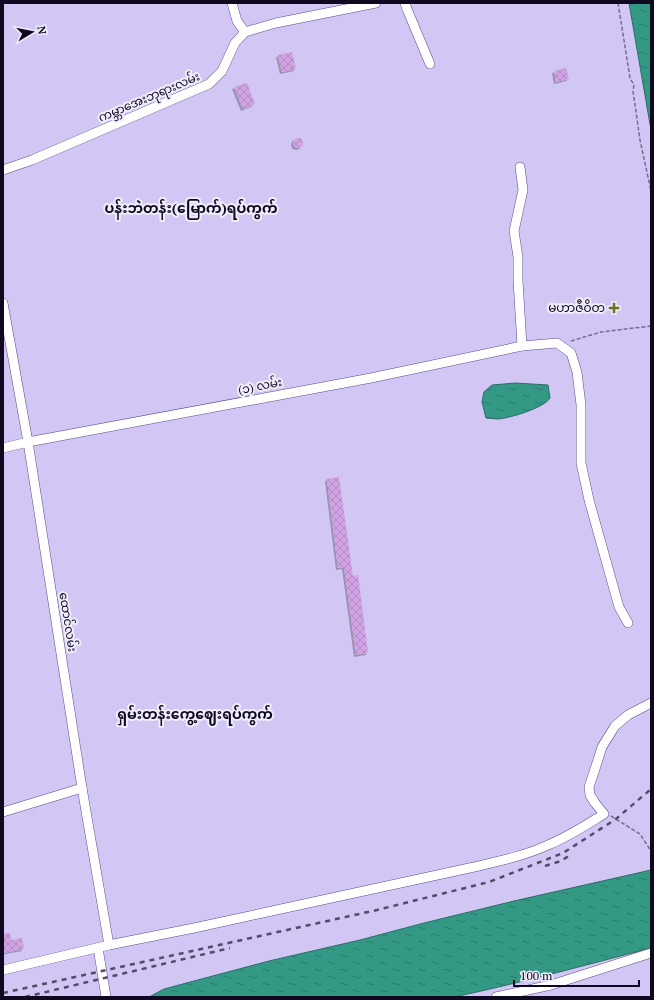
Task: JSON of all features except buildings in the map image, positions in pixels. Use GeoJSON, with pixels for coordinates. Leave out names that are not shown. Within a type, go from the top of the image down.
{"type":"FeatureCollection","features":[{"type":"Feature","properties":{"kind":"street"},"geometry":{"type":"LineString","coordinates":[[232,3],[237,21],[245,32],[276,23],[376,3]]}},
{"type":"Feature","properties":{"kind":"street"},"geometry":{"type":"LineString","coordinates":[[405,3],[430,64]]}},
{"type":"Feature","properties":{"kind":"street","name":"ကမ္ဘာအေးဘုရားလမ်း"},"geometry":{"type":"LineString","coordinates":[[3,170],[32,160],[209,84],[222,71],[235,43],[245,32]]}},
{"type":"Feature","properties":{"kind":"street"},"geometry":{"type":"LineString","coordinates":[[520,167],[523,190],[514,231],[518,257],[522,346]]}},
{"type":"Feature","properties":{"kind":"street","name":"ထောင်လမ်း"},"geometry":{"type":"LineString","coordinates":[[3,303],[28,442],[82,788],[109,945]]}},
{"type":"Feature","properties":{"kind":"street","name":"(၁) လမ်း"},"geometry":{"type":"LineString","coordinates":[[3,448],[28,442],[371,378],[522,346],[557,343],[560,345]]}},
{"type":"Feature","properties":{"kind":"street"},"geometry":{"type":"LineString","coordinates":[[560,345],[571,353],[577,372],[581,405],[581,463],[588,500],[619,607],[628,623]]}},
{"type":"Feature","properties":{"kind":"street"},"geometry":{"type":"LineString","coordinates":[[3,970],[109,945],[474,867],[520,856],[547,846],[604,814],[590,794],[589,787],[602,747],[615,726],[628,716],[651,703]]}},
{"type":"Feature","properties":{"kind":"street"},"geometry":{"type":"LineString","coordinates":[[3,812],[82,788]]}},
{"type":"Feature","properties":{"kind":"street"},"geometry":{"type":"LineString","coordinates":[[98,948],[106,997]]}},
{"type":"Feature","properties":{"kind":"street"},"geometry":{"type":"LineString","coordinates":[[496,997],[551,985],[651,954]]}},
{"type":"Feature","properties":{"kind":"path"},"geometry":{"type":"LineString","coordinates":[[618,3],[630,78],[634,85],[633,91],[640,140],[651,191]]}},
{"type":"Feature","properties":{"kind":"path"},"geometry":{"type":"LineString","coordinates":[[560,345],[601,332],[651,326]]}},
{"type":"Feature","properties":{"kind":"path"},"geometry":{"type":"LineString","coordinates":[[604,814],[608,814],[640,834],[651,851]]}},
{"type":"Feature","properties":{"kind":"water"},"geometry":{"type":"Polygon","coordinates":[[[629,3],[651,3],[651,130],[629,3]]]}},
{"type":"Feature","properties":{"kind":"water"},"geometry":{"type":"Polygon","coordinates":[[[515,383],[548,385],[550,398],[547,402],[534,409],[518,415],[498,419],[486,418],[482,402],[484,392],[492,385],[515,383]]]}},
{"type":"Feature","properties":{"kind":"water"},"geometry":{"type":"Polygon","coordinates":[[[651,870],[651,948],[553,974],[454,997],[149,997],[164,989],[269,961],[360,940],[514,901],[651,870]]]}},
{"type":"Feature","properties":{"kind":"railway"},"geometry":{"type":"LineString","coordinates":[[3,993],[377,910],[489,882],[563,853],[616,819],[651,789]]}},
{"type":"Feature","properties":{"kind":"railway"},"geometry":{"type":"LineString","coordinates":[[545,866],[561,861],[570,855]]}},
{"type":"Feature","properties":{"kind":"railway"},"geometry":{"type":"LineString","coordinates":[[25,997],[230,948]]}},
{"type":"Feature","properties":{"kind":"place","name":"မဟာဇီဝိတ"},"geometry":{"type":"Point","coordinates":[614,308]}},
{"type":"Feature","properties":{"kind":"district","name":"ပန်းဘဲတန်း(မြောက်)ရပ်ကွက်"},"geometry":{"type":"Point","coordinates":[191,208]}},
{"type":"Feature","properties":{"kind":"district","name":"ရှမ်းတန်းကွေ့ဈေးရပ်ကွက်"},"geometry":{"type":"Point","coordinates":[195,714]}}]}
